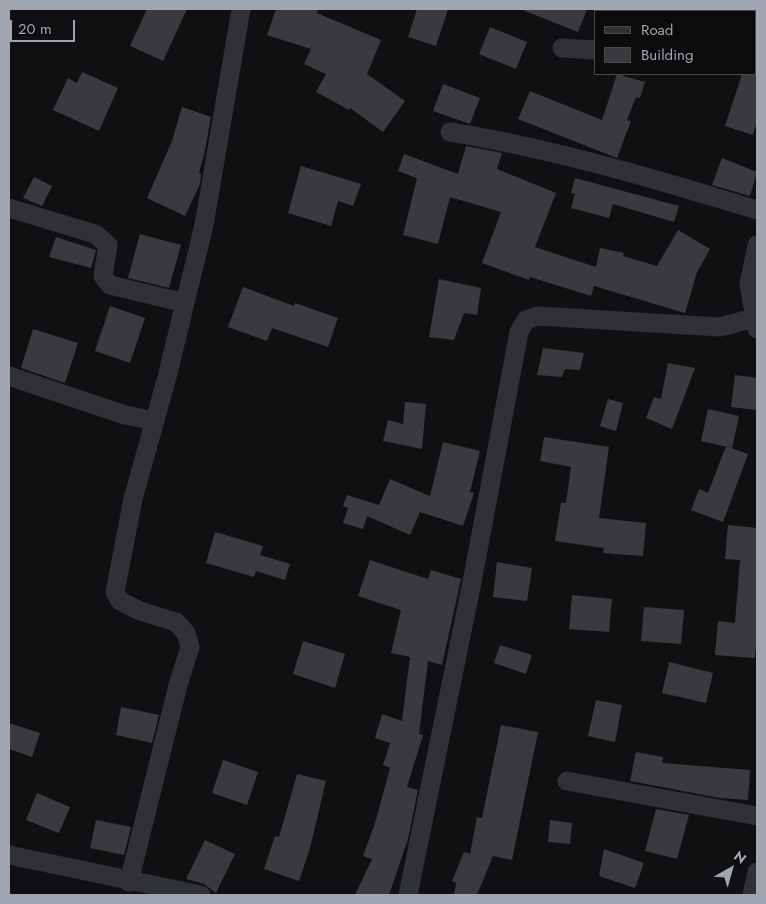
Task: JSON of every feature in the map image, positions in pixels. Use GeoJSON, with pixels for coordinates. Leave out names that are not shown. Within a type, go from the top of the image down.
{"type":"FeatureCollection","features":[{"type":"Feature","properties":{"kind":"street"},"geometry":{"type":"LineString","coordinates":[[129,882],[178,686],[190,647],[186,633],[176,622],[140,611],[120,601],[115,592],[133,500],[155,421],[204,225],[241,9]]}},
{"type":"Feature","properties":{"kind":"street"},"geometry":{"type":"LineString","coordinates":[[562,48],[594,50]]}},
{"type":"Feature","properties":{"kind":"street"},"geometry":{"type":"LineString","coordinates":[[450,132],[506,141],[689,189],[757,210]]}},
{"type":"Feature","properties":{"kind":"street"},"geometry":{"type":"LineString","coordinates":[[9,208],[95,234],[108,245],[103,276],[110,285],[185,303]]}},
{"type":"Feature","properties":{"kind":"street"},"geometry":{"type":"LineString","coordinates":[[408,895],[472,582],[518,332],[526,320],[538,316],[720,327],[756,323],[749,284],[757,245]]}},
{"type":"Feature","properties":{"kind":"street"},"geometry":{"type":"LineString","coordinates":[[9,376],[125,415],[155,421]]}},
{"type":"Feature","properties":{"kind":"street"},"geometry":{"type":"LineString","coordinates":[[567,781],[757,816]]}},
{"type":"Feature","properties":{"kind":"street"},"geometry":{"type":"LineString","coordinates":[[9,855],[129,882],[201,895]]}},
{"type":"Feature","properties":{"kind":"street"},"geometry":{"type":"LineString","coordinates":[[752,895],[757,872]]}},
{"type":"Feature","properties":{"kind":"building"},"geometry":{"type":"Polygon","coordinates":[[[147,9],[187,9],[163,61],[130,46],[147,9]]]}},
{"type":"Feature","properties":{"kind":"building"},"geometry":{"type":"Polygon","coordinates":[[[276,9],[318,9],[317,13],[381,40],[367,74],[405,101],[383,132],[350,108],[349,110],[316,92],[326,74],[304,64],[311,49],[267,35],[276,9]]]}},
{"type":"Feature","properties":{"kind":"building"},"geometry":{"type":"Polygon","coordinates":[[[417,9],[448,9],[436,46],[408,37],[417,9]]]}},
{"type":"Feature","properties":{"kind":"building"},"geometry":{"type":"Polygon","coordinates":[[[520,9],[587,9],[578,32],[520,9]]]}},
{"type":"Feature","properties":{"kind":"building"},"geometry":{"type":"Polygon","coordinates":[[[490,27],[527,42],[516,69],[479,54],[490,27]]]}},
{"type":"Feature","properties":{"kind":"building"},"geometry":{"type":"Polygon","coordinates":[[[82,72],[118,88],[99,131],[53,110],[68,78],[77,83],[82,72]]]}},
{"type":"Feature","properties":{"kind":"building"},"geometry":{"type":"Polygon","coordinates":[[[757,74],[757,121],[753,135],[725,126],[742,75],[757,74]]]}},
{"type":"Feature","properties":{"kind":"building"},"geometry":{"type":"Polygon","coordinates":[[[617,75],[645,82],[640,98],[636,97],[627,120],[631,121],[617,158],[518,119],[530,91],[602,120],[617,75]]]}},
{"type":"Feature","properties":{"kind":"building"},"geometry":{"type":"Polygon","coordinates":[[[443,84],[480,98],[470,124],[433,111],[443,84]]]}},
{"type":"Feature","properties":{"kind":"building"},"geometry":{"type":"Polygon","coordinates":[[[182,107],[211,117],[199,172],[201,174],[200,184],[185,216],[147,198],[172,141],[182,107]]]}},
{"type":"Feature","properties":{"kind":"building"},"geometry":{"type":"Polygon","coordinates":[[[466,146],[502,153],[497,169],[556,193],[535,247],[596,267],[600,248],[624,253],[623,256],[657,266],[678,230],[710,249],[697,272],[685,313],[594,286],[591,296],[530,277],[529,280],[482,263],[501,212],[450,197],[438,244],[403,235],[417,178],[398,171],[404,154],[458,174],[466,146]]]}},
{"type":"Feature","properties":{"kind":"building"},"geometry":{"type":"Polygon","coordinates":[[[722,158],[757,172],[750,196],[712,185],[722,158]]]}},
{"type":"Feature","properties":{"kind":"building"},"geometry":{"type":"Polygon","coordinates":[[[301,166],[361,184],[353,206],[338,201],[331,226],[288,213],[301,166]]]}},
{"type":"Feature","properties":{"kind":"building"},"geometry":{"type":"Polygon","coordinates":[[[34,177],[52,186],[42,206],[23,198],[34,177]]]}},
{"type":"Feature","properties":{"kind":"building"},"geometry":{"type":"Polygon","coordinates":[[[575,178],[679,206],[674,222],[613,204],[609,218],[571,208],[575,194],[571,193],[575,178]]]}},
{"type":"Feature","properties":{"kind":"building"},"geometry":{"type":"Polygon","coordinates":[[[140,234],[181,245],[169,288],[128,278],[140,234]]]}},
{"type":"Feature","properties":{"kind":"building"},"geometry":{"type":"Polygon","coordinates":[[[56,237],[96,250],[91,268],[49,257],[56,237]]]}},
{"type":"Feature","properties":{"kind":"building"},"geometry":{"type":"Polygon","coordinates":[[[439,279],[481,288],[477,315],[464,313],[454,340],[429,337],[439,279]]]}},
{"type":"Feature","properties":{"kind":"building"},"geometry":{"type":"Polygon","coordinates":[[[243,287],[294,306],[295,303],[338,318],[328,347],[272,328],[267,341],[228,327],[243,287]]]}},
{"type":"Feature","properties":{"kind":"building"},"geometry":{"type":"Polygon","coordinates":[[[110,306],[145,318],[130,363],[95,351],[110,306]]]}},
{"type":"Feature","properties":{"kind":"building"},"geometry":{"type":"Polygon","coordinates":[[[33,329],[78,343],[65,383],[21,368],[33,329]]]}},
{"type":"Feature","properties":{"kind":"building"},"geometry":{"type":"Polygon","coordinates":[[[543,348],[584,353],[580,370],[565,369],[562,377],[537,375],[543,348]]]}},
{"type":"Feature","properties":{"kind":"building"},"geometry":{"type":"Polygon","coordinates":[[[668,363],[695,368],[672,429],[646,418],[654,397],[661,399],[668,363]]]}},
{"type":"Feature","properties":{"kind":"building"},"geometry":{"type":"Polygon","coordinates":[[[735,375],[757,378],[757,410],[731,407],[735,375]]]}},
{"type":"Feature","properties":{"kind":"building"},"geometry":{"type":"Polygon","coordinates":[[[608,399],[623,403],[616,431],[600,426],[608,399]]]}},
{"type":"Feature","properties":{"kind":"building"},"geometry":{"type":"Polygon","coordinates":[[[405,402],[426,404],[422,449],[383,441],[388,420],[403,424],[405,402]]]}},
{"type":"Feature","properties":{"kind":"building"},"geometry":{"type":"Polygon","coordinates":[[[708,409],[739,416],[732,448],[701,441],[708,409]]]}},
{"type":"Feature","properties":{"kind":"building"},"geometry":{"type":"Polygon","coordinates":[[[544,437],[609,447],[599,518],[646,523],[643,556],[603,553],[604,548],[555,541],[561,503],[566,503],[571,467],[540,461],[544,437]]]}},
{"type":"Feature","properties":{"kind":"building"},"geometry":{"type":"Polygon","coordinates":[[[443,442],[480,451],[470,492],[474,493],[463,526],[420,512],[410,535],[367,516],[363,529],[343,523],[348,508],[343,506],[347,495],[379,505],[390,479],[430,496],[443,442]]]}},
{"type":"Feature","properties":{"kind":"building"},"geometry":{"type":"Polygon","coordinates":[[[726,446],[748,454],[723,522],[691,510],[699,489],[708,493],[726,446]]]}},
{"type":"Feature","properties":{"kind":"building"},"geometry":{"type":"Polygon","coordinates":[[[728,525],[757,528],[757,630],[755,658],[715,655],[718,621],[735,623],[740,560],[725,559],[728,525]]]}},
{"type":"Feature","properties":{"kind":"building"},"geometry":{"type":"Polygon","coordinates":[[[215,532],[263,546],[260,555],[290,564],[285,580],[256,571],[254,577],[206,563],[215,532]]]}},
{"type":"Feature","properties":{"kind":"building"},"geometry":{"type":"Polygon","coordinates":[[[370,560],[428,579],[431,570],[461,579],[442,665],[428,661],[419,734],[423,735],[407,787],[418,790],[408,839],[389,895],[355,895],[372,859],[363,856],[375,823],[390,768],[383,765],[390,743],[375,738],[382,714],[402,721],[410,657],[391,653],[401,610],[358,596],[370,560]]]}},
{"type":"Feature","properties":{"kind":"building"},"geometry":{"type":"Polygon","coordinates":[[[497,562],[532,568],[527,601],[493,597],[497,562]]]}},
{"type":"Feature","properties":{"kind":"building"},"geometry":{"type":"Polygon","coordinates":[[[572,595],[612,599],[609,632],[569,629],[572,595]]]}},
{"type":"Feature","properties":{"kind":"building"},"geometry":{"type":"Polygon","coordinates":[[[644,607],[684,610],[681,644],[641,641],[644,607]]]}},
{"type":"Feature","properties":{"kind":"building"},"geometry":{"type":"Polygon","coordinates":[[[303,641],[345,654],[335,688],[293,674],[303,641]]]}},
{"type":"Feature","properties":{"kind":"building"},"geometry":{"type":"Polygon","coordinates":[[[500,645],[532,655],[526,674],[494,663],[500,645]]]}},
{"type":"Feature","properties":{"kind":"building"},"geometry":{"type":"Polygon","coordinates":[[[669,662],[713,673],[706,703],[662,693],[669,662]]]}},
{"type":"Feature","properties":{"kind":"building"},"geometry":{"type":"Polygon","coordinates":[[[596,700],[622,705],[615,742],[588,736],[596,700]]]}},
{"type":"Feature","properties":{"kind":"building"},"geometry":{"type":"Polygon","coordinates":[[[121,707],[159,715],[152,743],[116,735],[121,707]]]}},
{"type":"Feature","properties":{"kind":"building"},"geometry":{"type":"Polygon","coordinates":[[[9,723],[40,733],[32,757],[9,749],[9,723]]]}},
{"type":"Feature","properties":{"kind":"building"},"geometry":{"type":"Polygon","coordinates":[[[501,725],[538,732],[512,860],[493,856],[477,895],[454,895],[456,883],[452,881],[464,852],[470,854],[477,817],[482,818],[501,725]]]}},
{"type":"Feature","properties":{"kind":"building"},"geometry":{"type":"Polygon","coordinates":[[[636,752],[663,757],[662,763],[750,770],[748,800],[720,798],[630,781],[636,752]]]}},
{"type":"Feature","properties":{"kind":"building"},"geometry":{"type":"Polygon","coordinates":[[[223,760],[258,772],[247,805],[212,793],[223,760]]]}},
{"type":"Feature","properties":{"kind":"building"},"geometry":{"type":"Polygon","coordinates":[[[297,774],[326,781],[310,848],[299,881],[264,869],[275,836],[279,837],[297,774]]]}},
{"type":"Feature","properties":{"kind":"building"},"geometry":{"type":"Polygon","coordinates":[[[37,793],[70,807],[59,833],[26,820],[37,793]]]}},
{"type":"Feature","properties":{"kind":"building"},"geometry":{"type":"Polygon","coordinates":[[[656,809],[689,815],[677,859],[645,851],[656,809]]]}},
{"type":"Feature","properties":{"kind":"building"},"geometry":{"type":"Polygon","coordinates":[[[96,820],[131,827],[124,855],[90,848],[96,820]]]}},
{"type":"Feature","properties":{"kind":"building"},"geometry":{"type":"Polygon","coordinates":[[[550,820],[572,823],[570,844],[548,842],[550,820]]]}},
{"type":"Feature","properties":{"kind":"building"},"geometry":{"type":"Polygon","coordinates":[[[205,840],[235,854],[216,893],[204,884],[186,879],[205,840]]]}},
{"type":"Feature","properties":{"kind":"building"},"geometry":{"type":"Polygon","coordinates":[[[604,849],[644,863],[635,888],[599,876],[604,849]]]}}]}
